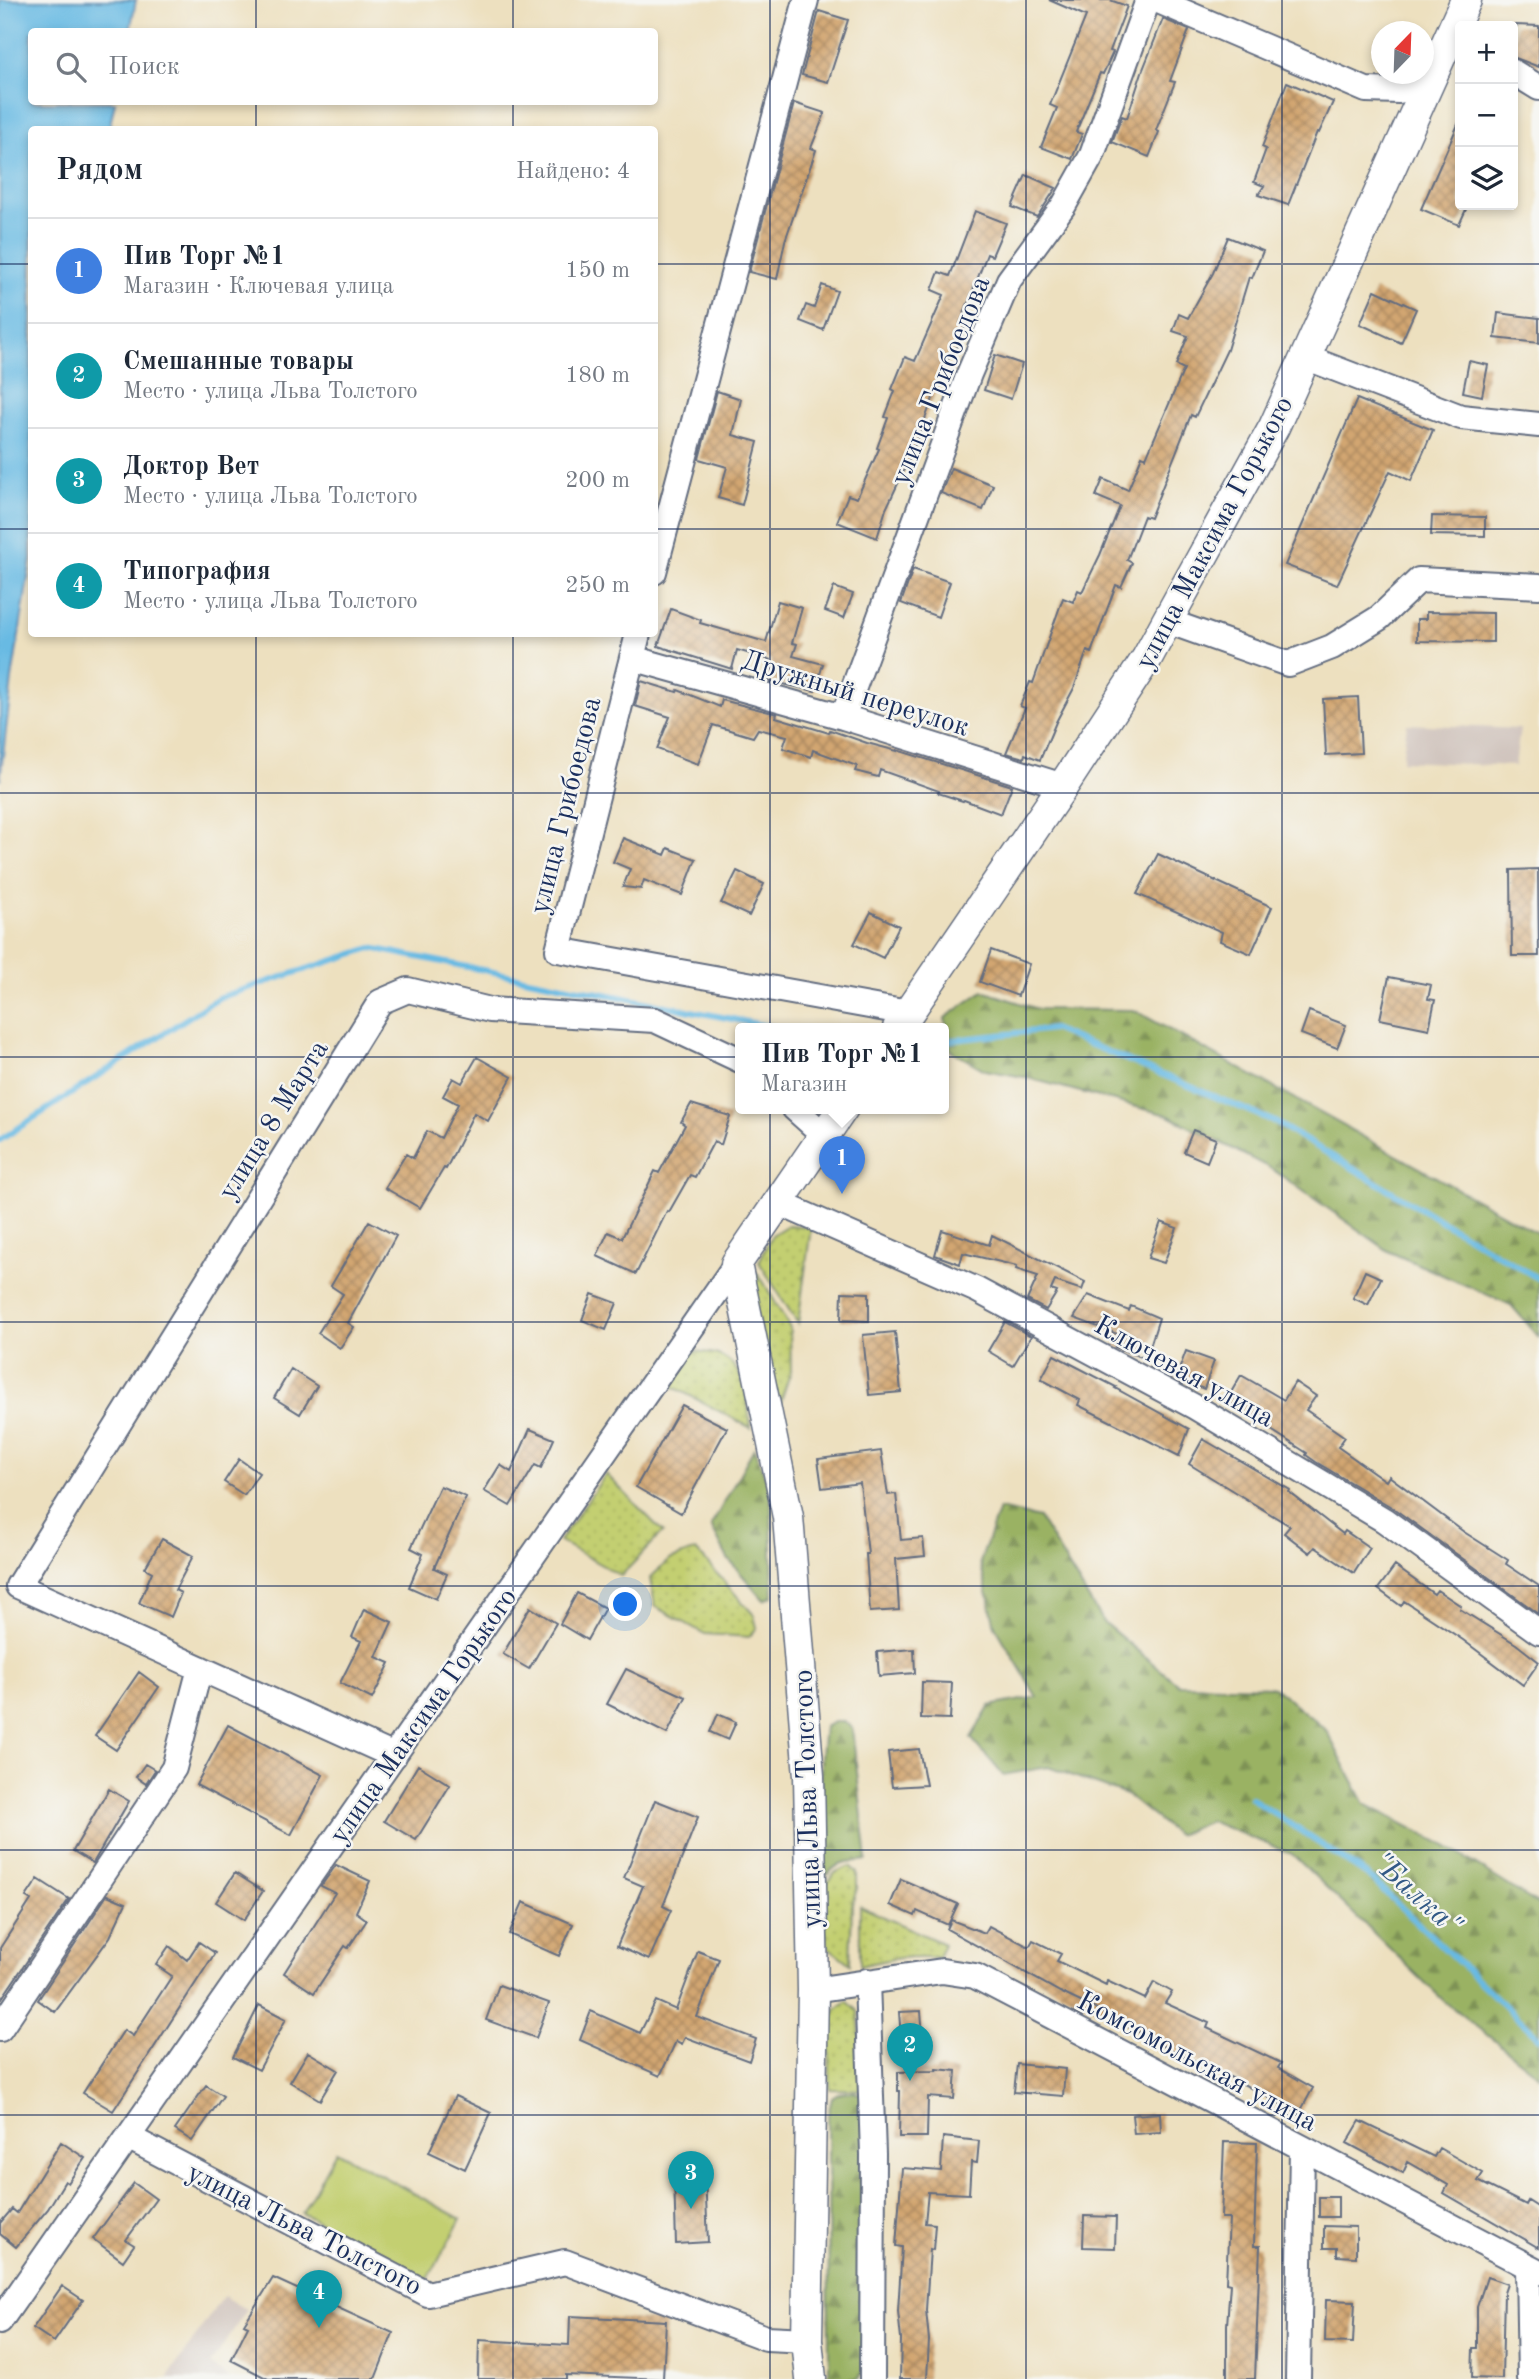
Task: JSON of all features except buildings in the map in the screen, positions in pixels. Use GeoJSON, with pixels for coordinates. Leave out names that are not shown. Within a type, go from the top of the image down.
{"type":"FeatureCollection","features":[{"type":"Feature","properties":{"kind":"street"},"geometry":{"type":"LineString","coordinates":[[658,557],[806,0]]}},
{"type":"Feature","properties":{"kind":"street","name":"улица Грибоедова"},"geometry":{"type":"LineString","coordinates":[[843,717],[969,374],[1009,280],[1064,205],[1091,155],[1148,0]]}},
{"type":"Feature","properties":{"kind":"street"},"geometry":{"type":"LineString","coordinates":[[1156,0],[1366,90],[1399,92],[1420,84]]}},
{"type":"Feature","properties":{"kind":"street","name":"улица Максима Горького"},"geometry":{"type":"LineString","coordinates":[[1460,21],[1466,0]]}},
{"type":"Feature","properties":{"kind":"street","name":"улица Максима Горького"},"geometry":{"type":"LineString","coordinates":[[1434,73],[1455,36]]}},
{"type":"Feature","properties":{"kind":"street"},"geometry":{"type":"LineString","coordinates":[[1518,75],[1539,88]]}},
{"type":"Feature","properties":{"kind":"street","name":"улица Максима Горького"},"geometry":{"type":"LineString","coordinates":[[903,1020],[1147,658],[1274,427],[1428,84]]}},
{"type":"Feature","properties":{"kind":"street"},"geometry":{"type":"LineString","coordinates":[[1305,357],[1461,417],[1539,425]]}},
{"type":"Feature","properties":{"kind":"street"},"geometry":{"type":"LineString","coordinates":[[1167,621],[1288,664],[1332,647],[1379,618],[1419,580],[1539,586]]}},
{"type":"Feature","properties":{"kind":"street","name":"улица Грибоедова"},"geometry":{"type":"LineString","coordinates":[[637,637],[558,950],[903,1020]]}},
{"type":"Feature","properties":{"kind":"street","name":"Дружный переулок"},"geometry":{"type":"LineString","coordinates":[[632,658],[843,717],[1063,786]]}},
{"type":"Feature","properties":{"kind":"street","name":"улица 8 Марта"},"geometry":{"type":"LineString","coordinates":[[200,1668],[18,1586],[380,1002],[408,990],[490,1010],[655,1020],[735,1058]]}},
{"type":"Feature","properties":{"kind":"street"},"geometry":{"type":"LineString","coordinates":[[801,1114],[824,1135]]}},
{"type":"Feature","properties":{"kind":"street","name":"улица Максима Горького"},"geometry":{"type":"LineString","coordinates":[[0,2321],[839,1114]]}},
{"type":"Feature","properties":{"kind":"street","name":"Ключевая улица"},"geometry":{"type":"LineString","coordinates":[[779,1202],[977,1290],[1195,1407],[1384,1520],[1539,1632]]}},
{"type":"Feature","properties":{"kind":"street","name":"улица Льва Толстого"},"geometry":{"type":"LineString","coordinates":[[736,1264],[788,1517],[809,1776],[813,1990],[807,2340],[811,2379]]}},
{"type":"Feature","properties":{"kind":"street"},"geometry":{"type":"LineString","coordinates":[[0,2029],[174,1768],[200,1668],[394,1755]]}},
{"type":"Feature","properties":{"kind":"street","name":"Комсомольская улица"},"geometry":{"type":"LineString","coordinates":[[813,1990],[942,1971],[975,1976],[1533,2269]]}},
{"type":"Feature","properties":{"kind":"street"},"geometry":{"type":"LineString","coordinates":[[867,1981],[873,2154],[872,2379]]}},
{"type":"Feature","properties":{"kind":"street","name":"улица Льва Толстого"},"geometry":{"type":"LineString","coordinates":[[128,2137],[428,2294],[565,2262],[766,2338],[807,2340]]}},
{"type":"Feature","properties":{"kind":"street"},"geometry":{"type":"LineString","coordinates":[[1298,2379],[1302,2148]]}},
{"type":"Feature","properties":{"kind":"street"},"geometry":{"type":"LineString","coordinates":[[1530,2379],[1533,2269]]}},
{"type":"Feature","properties":{"kind":"shaded area"},"geometry":{"type":"Polygon","coordinates":[[[1407,724],[1520,729],[1515,766],[1402,761],[1407,724]]]}},
{"type":"Feature","properties":{"kind":"shaded area"},"geometry":{"type":"Polygon","coordinates":[[[223,2296],[247,2310],[210,2365],[230,2379],[167,2379],[223,2296]]]}},
{"type":"Feature","properties":{"kind":"green space"},"geometry":{"type":"Polygon","coordinates":[[[983,991],[1038,1009],[1134,1010],[1539,1234],[1539,1337],[1511,1305],[1390,1252],[1272,1169],[1167,1115],[1024,1077],[985,1070],[950,1050],[949,1023],[946,1023],[945,1018],[983,991]]]}},
{"type":"Feature","properties":{"kind":"green space"},"geometry":{"type":"Polygon","coordinates":[[[788,1225],[811,1227],[798,1324],[759,1262],[772,1235],[788,1225]]]}},
{"type":"Feature","properties":{"kind":"green space"},"geometry":{"type":"Polygon","coordinates":[[[744,1267],[754,1270],[763,1281],[790,1328],[791,1371],[779,1406],[744,1267]]]}},
{"type":"Feature","properties":{"kind":"green space"},"geometry":{"type":"Polygon","coordinates":[[[695,1351],[718,1355],[735,1367],[744,1386],[751,1428],[666,1383],[677,1361],[695,1351]]]}},
{"type":"Feature","properties":{"kind":"green space"},"geometry":{"type":"Polygon","coordinates":[[[754,1448],[771,1492],[773,1596],[764,1600],[728,1559],[711,1526],[754,1448]]]}},
{"type":"Feature","properties":{"kind":"green space"},"geometry":{"type":"Polygon","coordinates":[[[606,1474],[663,1532],[621,1576],[559,1541],[606,1474]]]}},
{"type":"Feature","properties":{"kind":"green space"},"geometry":{"type":"Polygon","coordinates":[[[999,1509],[1039,1518],[1103,1622],[1179,1685],[1274,1687],[1326,1730],[1365,1804],[1448,1847],[1539,1905],[1539,2076],[1444,2001],[1292,1854],[1210,1821],[1177,1835],[1127,1795],[1048,1767],[1003,1775],[971,1738],[990,1706],[1037,1697],[995,1626],[980,1562],[999,1509]]]}},
{"type":"Feature","properties":{"kind":"green space"},"geometry":{"type":"Polygon","coordinates":[[[696,1550],[754,1615],[757,1628],[749,1637],[705,1634],[655,1606],[650,1578],[669,1560],[696,1550]]]}},
{"type":"Feature","properties":{"kind":"green space"},"geometry":{"type":"Polygon","coordinates":[[[834,1722],[845,1722],[852,1728],[867,1860],[841,1864],[827,1875],[821,1860],[821,1756],[824,1727],[834,1722]]]}},
{"type":"Feature","properties":{"kind":"green space"},"geometry":{"type":"Polygon","coordinates":[[[850,1866],[857,1873],[857,1888],[852,1904],[850,1964],[828,1947],[825,1930],[825,1884],[836,1872],[850,1866]]]}},
{"type":"Feature","properties":{"kind":"green space"},"geometry":{"type":"Polygon","coordinates":[[[860,1906],[944,1944],[938,1958],[899,1958],[860,1966],[860,1906]]]}},
{"type":"Feature","properties":{"kind":"green space"},"geometry":{"type":"Polygon","coordinates":[[[847,2001],[858,2011],[865,2090],[830,2089],[829,2027],[835,2010],[847,2001]]]}},
{"type":"Feature","properties":{"kind":"green space"},"geometry":{"type":"Polygon","coordinates":[[[854,2092],[866,2096],[869,2261],[859,2301],[864,2330],[864,2371],[858,2379],[829,2379],[828,2114],[832,2098],[840,2093],[854,2092]]]}},
{"type":"Feature","properties":{"kind":"green space"},"geometry":{"type":"Polygon","coordinates":[[[336,2151],[461,2219],[427,2281],[302,2213],[336,2151]]]}},
{"type":"Feature","properties":{"kind":"water"},"geometry":{"type":"Polygon","coordinates":[[[0,0],[136,0],[131,28],[28,28],[28,105],[114,105],[110,126],[28,126],[28,579],[12,679],[0,781],[0,0]]]}},
{"type":"Feature","properties":{"kind":"waterway"},"geometry":{"type":"LineString","coordinates":[[0,1140],[218,998],[371,948],[753,1023]]}},
{"type":"Feature","properties":{"kind":"waterway"},"geometry":{"type":"LineString","coordinates":[[949,1040],[1053,1029],[1275,1122],[1539,1279]]}},
{"type":"Feature","properties":{"kind":"waterway","name":"\"Балка\""},"geometry":{"type":"LineString","coordinates":[[1251,1798],[1367,1875],[1539,2038]]}},
{"type":"Feature","properties":{"kind":"place","name":"Пив Торг №1"},"geometry":{"type":"Point","coordinates":[842,1194]}},
{"type":"Feature","properties":{"kind":"place","name":"Смешанные товары"},"geometry":{"type":"Point","coordinates":[910,2081]}},
{"type":"Feature","properties":{"kind":"place","name":"Доктор Вет"},"geometry":{"type":"Point","coordinates":[691,2209]}},
{"type":"Feature","properties":{"kind":"place","name":"Типография"},"geometry":{"type":"Point","coordinates":[319,2328]}}]}
